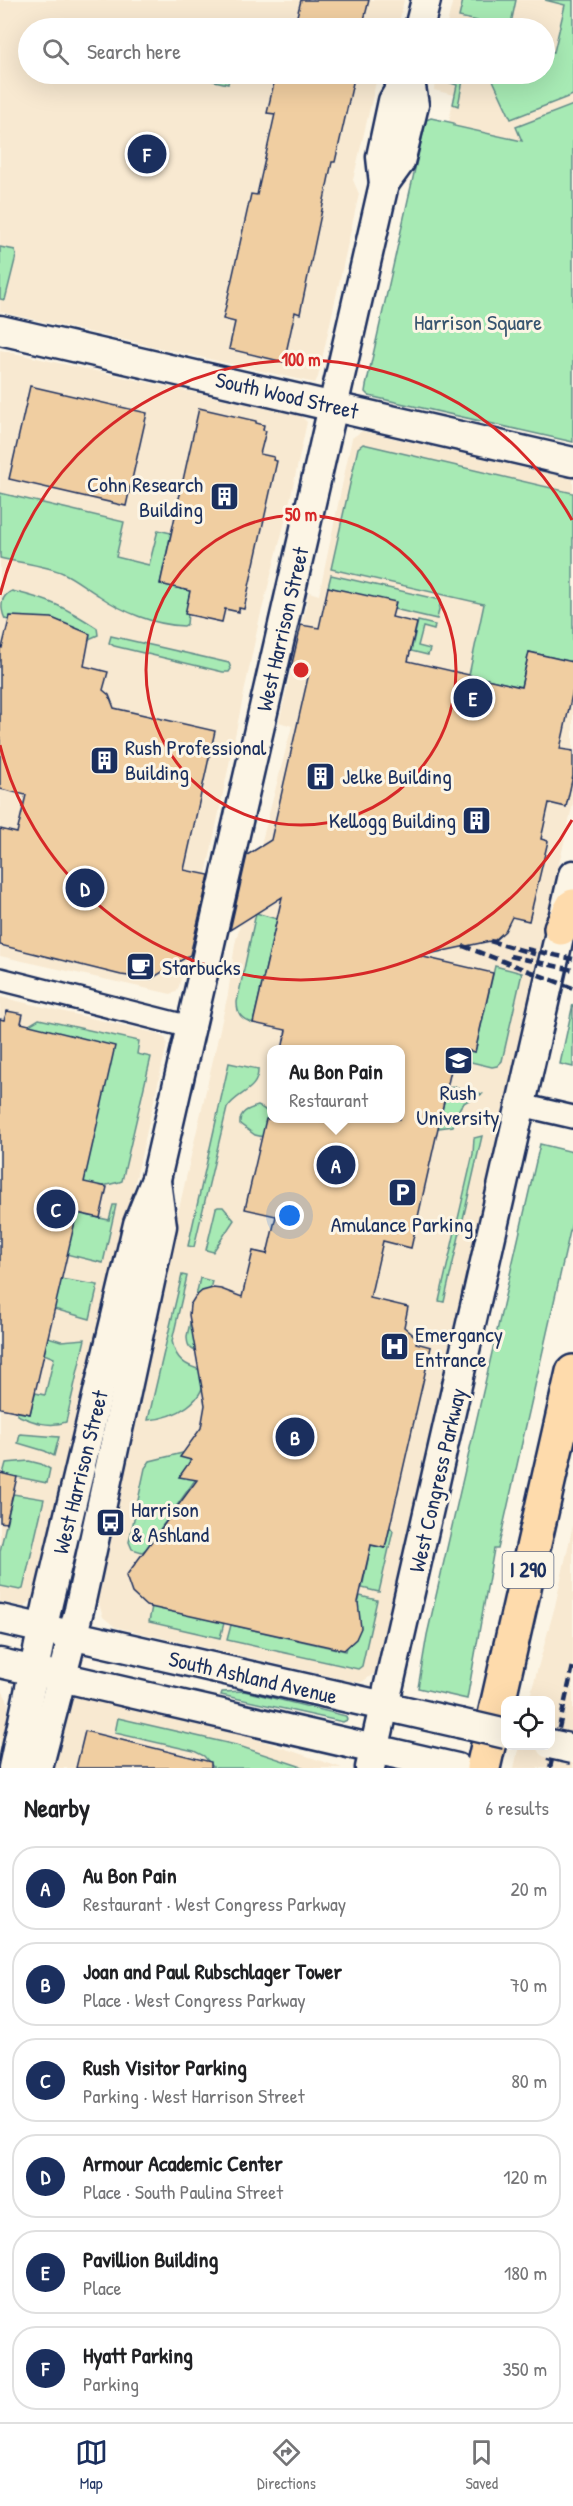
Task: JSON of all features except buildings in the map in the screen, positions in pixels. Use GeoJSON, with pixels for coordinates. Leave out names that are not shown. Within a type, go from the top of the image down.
{"type":"FeatureCollection","features":[{"type":"Feature","properties":{"kind":"highway","name":"I 290"},"geometry":{"type":"LineString","coordinates":[[483,1768],[573,1372]]}},
{"type":"Feature","properties":{"kind":"main road"},"geometry":{"type":"LineString","coordinates":[[422,18],[426,0]]}},
{"type":"Feature","properties":{"kind":"main road","name":"West Harrison Street"},"geometry":{"type":"LineString","coordinates":[[38,1768],[47,1673],[43,1629],[138,1224],[156,1179],[384,184],[400,162],[414,105],[411,84]]}},
{"type":"Feature","properties":{"kind":"main road","name":"South Wood Street"},"geometry":{"type":"LineString","coordinates":[[0,330],[334,405],[573,462]]}},
{"type":"Feature","properties":{"kind":"main road","name":"West Congress Parkway"},"geometry":{"type":"LineString","coordinates":[[373,1759],[521,1105],[567,917],[573,875]]}},
{"type":"Feature","properties":{"kind":"main road","name":"West Harrison Street"},"geometry":{"type":"LineString","coordinates":[[13,1768],[47,1673],[72,1635],[162,1226],[156,1179]]}},
{"type":"Feature","properties":{"kind":"main road","name":"South Ashland Avenue"},"geometry":{"type":"LineString","coordinates":[[0,1619],[501,1733]]}},
{"type":"Feature","properties":{"kind":"main road","name":"South Ashland Avenue"},"geometry":{"type":"LineString","coordinates":[[0,1663],[47,1673],[373,1759],[453,1767]]}},
{"type":"Feature","properties":{"kind":"main road"},"geometry":{"type":"LineString","coordinates":[[555,1745],[573,1749]]}},
{"type":"Feature","properties":{"kind":"street"},"geometry":{"type":"LineString","coordinates":[[0,979],[190,1027]]}},
{"type":"Feature","properties":{"kind":"street"},"geometry":{"type":"LineString","coordinates":[[521,1105],[573,1117]]}},
{"type":"Feature","properties":{"kind":"shaded area"},"geometry":{"type":"Polygon","coordinates":[[[0,0],[404,0],[400,18],[18,18],[18,84],[376,84],[353,180],[359,194],[315,383],[0,312],[0,0]]]}},
{"type":"Feature","properties":{"kind":"shaded area"},"geometry":{"type":"Polygon","coordinates":[[[453,0],[573,0],[573,125],[527,142],[454,126],[454,123],[449,122],[454,95],[434,90],[435,84],[555,84],[555,18],[448,18],[453,0]]]}},
{"type":"Feature","properties":{"kind":"shaded area"},"geometry":{"type":"Polygon","coordinates":[[[0,350],[301,416],[307,422],[287,514],[259,621],[193,937],[179,986],[176,992],[171,994],[0,956],[0,350]]]}},
{"type":"Feature","properties":{"kind":"shaded area","name":"Rush University"},"geometry":{"type":"Polygon","coordinates":[[[362,431],[573,479],[573,803],[375,1673],[362,1682],[115,1627],[103,1617],[97,1597],[112,1502],[228,994],[235,944],[292,726],[279,722],[309,592],[319,595],[352,438],[362,431]]]}},
{"type":"Feature","properties":{"kind":"shaded area"},"geometry":{"type":"Polygon","coordinates":[[[0,997],[156,1033],[166,1039],[167,1044],[71,1460],[33,1599],[24,1607],[0,1602],[0,997]]]}},
{"type":"Feature","properties":{"kind":"shaded area"},"geometry":{"type":"Polygon","coordinates":[[[573,1525],[573,1768],[514,1768],[518,1750],[555,1750],[555,1696],[530,1696],[555,1606],[573,1525]]]}},
{"type":"Feature","properties":{"kind":"shaded area"},"geometry":{"type":"Polygon","coordinates":[[[0,1687],[8,1701],[8,1717],[0,1753],[0,1687]]]}},
{"type":"Feature","properties":{"kind":"shaded area"},"geometry":{"type":"Polygon","coordinates":[[[79,1697],[230,1730],[342,1768],[53,1768],[67,1705],[74,1698],[79,1697]]]}},
{"type":"Feature","properties":{"kind":"green space"},"geometry":{"type":"Polygon","coordinates":[[[463,0],[516,0],[512,18],[459,17],[463,0]]]}},
{"type":"Feature","properties":{"kind":"green space"},"geometry":{"type":"Polygon","coordinates":[[[545,0],[573,0],[573,95],[511,119],[495,84],[555,84],[555,48],[565,5],[545,0]]]}},
{"type":"Feature","properties":{"kind":"green space"},"geometry":{"type":"Polygon","coordinates":[[[454,84],[462,84],[458,106],[453,104],[457,85],[454,84]]]}},
{"type":"Feature","properties":{"kind":"green space","name":"Harrison Square"},"geometry":{"type":"Polygon","coordinates":[[[573,105],[573,442],[369,396],[365,392],[366,386],[426,120],[431,118],[454,123],[454,126],[522,141],[516,127],[573,105]]]}},
{"type":"Feature","properties":{"kind":"green space"},"geometry":{"type":"Polygon","coordinates":[[[0,247],[15,250],[16,256],[5,300],[0,299],[0,247]]]}},
{"type":"Feature","properties":{"kind":"green space"},"geometry":{"type":"Polygon","coordinates":[[[363,444],[573,493],[573,662],[529,652],[521,687],[469,675],[484,604],[331,569],[358,448],[363,444]]]}},
{"type":"Feature","properties":{"kind":"green space"},"geometry":{"type":"Polygon","coordinates":[[[0,493],[124,522],[116,557],[149,565],[158,530],[171,533],[160,584],[190,591],[187,624],[184,626],[161,623],[139,616],[108,601],[56,570],[0,558],[0,493]]]}},
{"type":"Feature","properties":{"kind":"green space"},"geometry":{"type":"Polygon","coordinates":[[[331,575],[441,600],[437,619],[394,609],[328,587],[331,575]]]}},
{"type":"Feature","properties":{"kind":"green space"},"geometry":{"type":"Polygon","coordinates":[[[12,591],[66,609],[97,628],[98,635],[89,639],[5,619],[2,611],[3,599],[12,591]]]}},
{"type":"Feature","properties":{"kind":"green space"},"geometry":{"type":"Polygon","coordinates":[[[418,621],[435,625],[434,630],[423,627],[418,646],[430,649],[428,655],[411,651],[418,621]]]}},
{"type":"Feature","properties":{"kind":"green space"},"geometry":{"type":"Polygon","coordinates":[[[111,636],[229,663],[231,669],[229,672],[223,672],[114,646],[109,643],[111,636]]]}},
{"type":"Feature","properties":{"kind":"green space"},"geometry":{"type":"Polygon","coordinates":[[[256,913],[277,919],[253,1023],[240,1016],[237,1002],[256,913]]]}},
{"type":"Feature","properties":{"kind":"green space"},"geometry":{"type":"Polygon","coordinates":[[[495,966],[522,973],[502,1061],[492,1067],[454,1058],[456,1048],[475,1052],[495,966]]]}},
{"type":"Feature","properties":{"kind":"green space"},"geometry":{"type":"Polygon","coordinates":[[[573,1004],[573,1067],[560,1064],[573,1004]]]}},
{"type":"Feature","properties":{"kind":"green space"},"geometry":{"type":"Polygon","coordinates":[[[39,1019],[139,1041],[137,1054],[151,1057],[122,1181],[81,1192],[29,1025],[39,1019]]]}},
{"type":"Feature","properties":{"kind":"green space"},"geometry":{"type":"Polygon","coordinates":[[[229,1063],[258,1069],[257,1076],[251,1087],[227,1108],[194,1247],[188,1246],[229,1063]]]}},
{"type":"Feature","properties":{"kind":"green space"},"geometry":{"type":"Polygon","coordinates":[[[456,1087],[482,1094],[462,1105],[453,1126],[438,1128],[447,1088],[456,1087]]]}},
{"type":"Feature","properties":{"kind":"green space"},"geometry":{"type":"Polygon","coordinates":[[[258,1106],[267,1112],[267,1123],[271,1123],[268,1138],[255,1135],[240,1124],[241,1117],[248,1110],[258,1106]]]}},
{"type":"Feature","properties":{"kind":"green space"},"geometry":{"type":"Polygon","coordinates":[[[482,1136],[444,1302],[439,1301],[473,1154],[474,1138],[482,1136]]]}},
{"type":"Feature","properties":{"kind":"green space"},"geometry":{"type":"Polygon","coordinates":[[[540,1144],[573,1152],[573,1218],[498,1549],[494,1549],[467,1699],[418,1688],[427,1635],[540,1144]]]}},
{"type":"Feature","properties":{"kind":"green space"},"geometry":{"type":"Polygon","coordinates":[[[113,1205],[116,1205],[103,1263],[66,1254],[77,1213],[109,1220],[113,1205]]]}},
{"type":"Feature","properties":{"kind":"green space"},"geometry":{"type":"Polygon","coordinates":[[[218,1207],[223,1207],[234,1220],[213,1252],[206,1250],[218,1207]]]}},
{"type":"Feature","properties":{"kind":"green space"},"geometry":{"type":"Polygon","coordinates":[[[182,1275],[187,1276],[172,1341],[176,1353],[183,1362],[204,1371],[204,1382],[195,1400],[187,1406],[168,1416],[148,1420],[182,1275]]]}},
{"type":"Feature","properties":{"kind":"green space"},"geometry":{"type":"Polygon","coordinates":[[[200,1278],[212,1281],[199,1336],[198,1352],[189,1346],[187,1336],[200,1278]]]}},
{"type":"Feature","properties":{"kind":"green space"},"geometry":{"type":"Polygon","coordinates":[[[60,1279],[98,1285],[90,1319],[54,1309],[60,1279]]]}},
{"type":"Feature","properties":{"kind":"green space"},"geometry":{"type":"Polygon","coordinates":[[[48,1337],[61,1341],[85,1339],[66,1422],[60,1424],[35,1422],[17,1415],[17,1412],[30,1414],[35,1393],[45,1395],[54,1358],[44,1354],[48,1337]]]}},
{"type":"Feature","properties":{"kind":"green space"},"geometry":{"type":"Polygon","coordinates":[[[20,1434],[59,1437],[54,1456],[18,1443],[20,1434]]]}},
{"type":"Feature","properties":{"kind":"green space"},"geometry":{"type":"Polygon","coordinates":[[[199,1449],[205,1466],[146,1549],[142,1552],[132,1549],[129,1542],[145,1468],[150,1461],[199,1449]]]}},
{"type":"Feature","properties":{"kind":"green space"},"geometry":{"type":"Polygon","coordinates":[[[29,1461],[50,1469],[47,1483],[3,1474],[6,1463],[29,1461]]]}},
{"type":"Feature","properties":{"kind":"green space"},"geometry":{"type":"Polygon","coordinates":[[[13,1494],[44,1499],[23,1589],[20,1590],[0,1586],[0,1551],[13,1494]]]}},
{"type":"Feature","properties":{"kind":"green space"},"geometry":{"type":"Polygon","coordinates":[[[390,1527],[393,1531],[379,1592],[362,1588],[371,1545],[385,1548],[390,1527]]]}},
{"type":"Feature","properties":{"kind":"green space"},"geometry":{"type":"Polygon","coordinates":[[[360,1596],[377,1600],[362,1666],[358,1669],[227,1640],[231,1625],[346,1651],[360,1596]]]}},
{"type":"Feature","properties":{"kind":"green space"},"geometry":{"type":"Polygon","coordinates":[[[152,1606],[224,1623],[220,1638],[149,1622],[152,1606]]]}},
{"type":"Feature","properties":{"kind":"green space"},"geometry":{"type":"Polygon","coordinates":[[[244,1691],[346,1716],[347,1720],[343,1722],[221,1695],[222,1692],[244,1691]]]}},
{"type":"Feature","properties":{"kind":"green space"},"geometry":{"type":"Polygon","coordinates":[[[118,1718],[236,1745],[305,1768],[214,1768],[204,1756],[194,1751],[115,1733],[118,1718]]]}},
{"type":"Feature","properties":{"kind":"railway"},"geometry":{"type":"LineString","coordinates":[[490,941],[535,954]]}},
{"type":"Feature","properties":{"kind":"railway"},"geometry":{"type":"LineString","coordinates":[[463,946],[573,988]]}},
{"type":"Feature","properties":{"kind":"railway"},"geometry":{"type":"LineString","coordinates":[[526,949],[573,959]]}},
{"type":"Feature","properties":{"kind":"railway"},"geometry":{"type":"LineString","coordinates":[[510,956],[573,970]]}},
{"type":"Feature","properties":{"kind":"railway"},"geometry":{"type":"LineString","coordinates":[[550,1768],[573,1666]]}},
{"type":"Feature","properties":{"kind":"place","name":"Hyatt Parking"},"geometry":{"type":"Point","coordinates":[147,154]}},
{"type":"Feature","properties":{"kind":"place","name":"Cohn Research Building"},"geometry":{"type":"Point","coordinates":[224,497]}},
{"type":"Feature","properties":{"kind":"place","name":"Pavillion Building"},"geometry":{"type":"Point","coordinates":[473,698]}},
{"type":"Feature","properties":{"kind":"place","name":"Rush Professional Building"},"geometry":{"type":"Point","coordinates":[104,760]}},
{"type":"Feature","properties":{"kind":"place","name":"Jelke Building"},"geometry":{"type":"Point","coordinates":[321,776]}},
{"type":"Feature","properties":{"kind":"place","name":"Kellogg Building"},"geometry":{"type":"Point","coordinates":[477,820]}},
{"type":"Feature","properties":{"kind":"place","name":"Armour Academic Center"},"geometry":{"type":"Point","coordinates":[85,888]}},
{"type":"Feature","properties":{"kind":"place","name":"Starbucks"},"geometry":{"type":"Point","coordinates":[141,967]}},
{"type":"Feature","properties":{"kind":"place","name":"Rush University"},"geometry":{"type":"Point","coordinates":[458,1060]}},
{"type":"Feature","properties":{"kind":"place","name":"Au Bon Pain"},"geometry":{"type":"Point","coordinates":[336,1165]}},
{"type":"Feature","properties":{"kind":"place","name":"Amulance Parking"},"geometry":{"type":"Point","coordinates":[402,1192]}},
{"type":"Feature","properties":{"kind":"place","name":"Rush Visitor Parking"},"geometry":{"type":"Point","coordinates":[56,1209]}},
{"type":"Feature","properties":{"kind":"place","name":"Emergancy Entrance"},"geometry":{"type":"Point","coordinates":[394,1347]}},
{"type":"Feature","properties":{"kind":"place","name":"Joan and Paul Rubschlager Tower"},"geometry":{"type":"Point","coordinates":[295,1437]}},
{"type":"Feature","properties":{"kind":"place","name":"Harrison & Ashland"},"geometry":{"type":"Point","coordinates":[110,1522]}}]}
